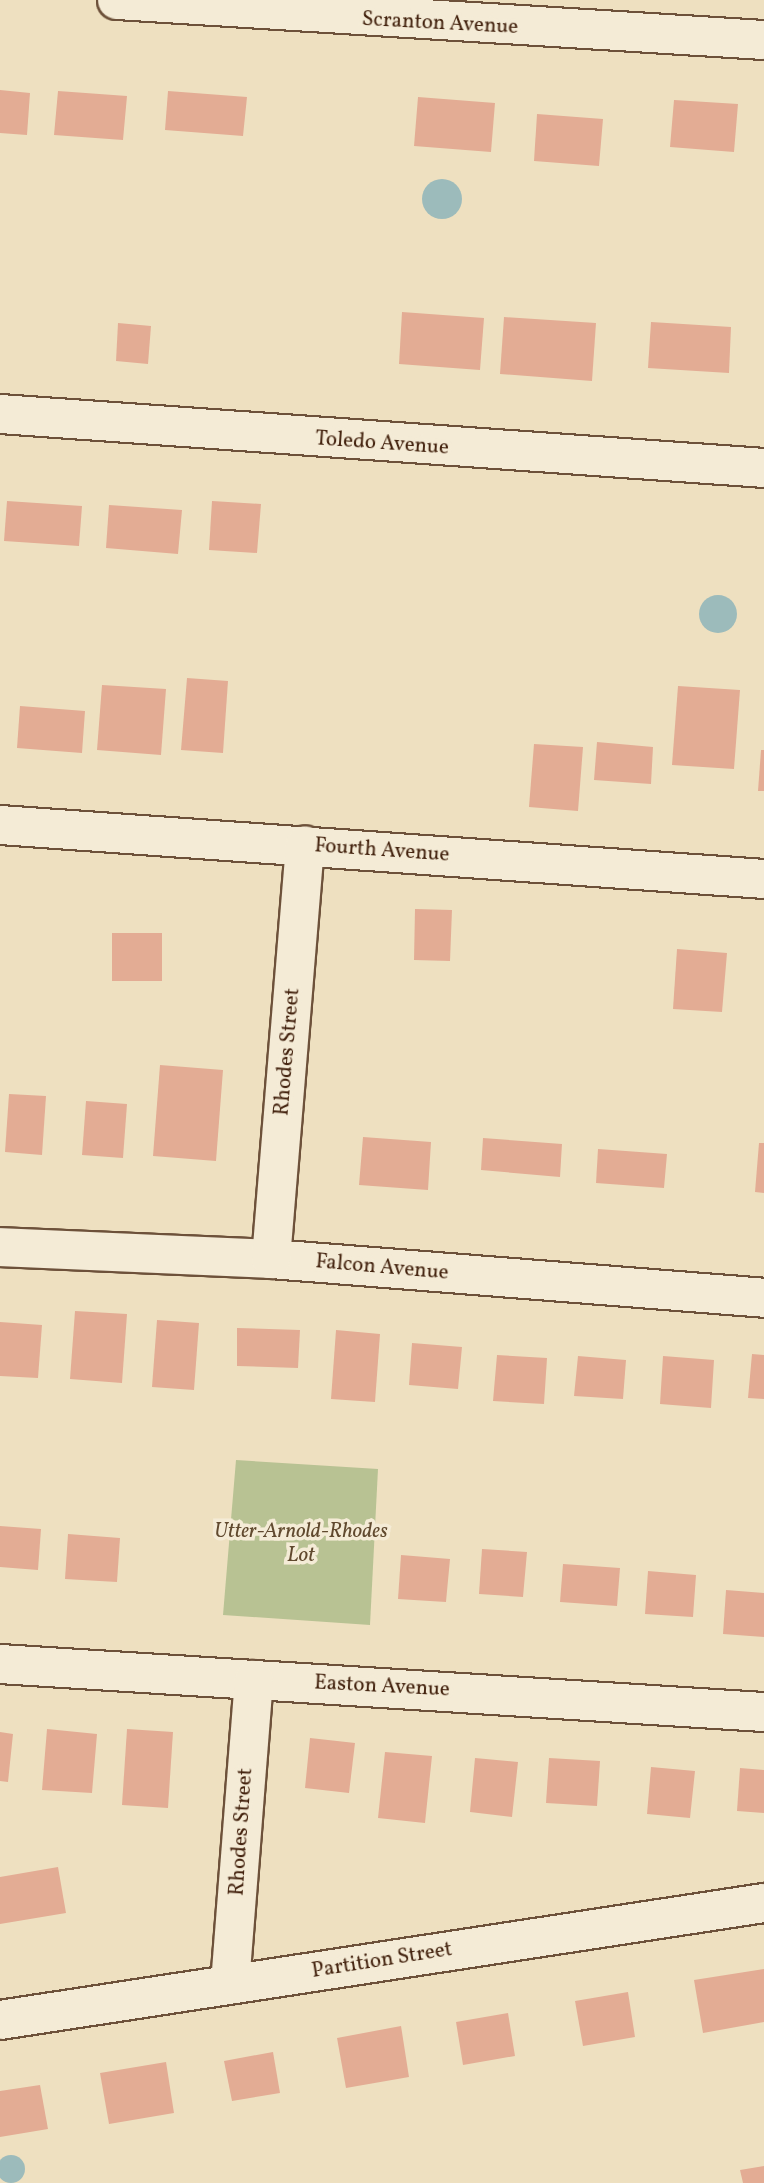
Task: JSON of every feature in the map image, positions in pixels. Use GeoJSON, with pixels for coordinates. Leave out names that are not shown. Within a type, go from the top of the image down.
{"type":"FeatureCollection","features":[{"type":"Feature","properties":{"kind":"street","name":"Scranton Avenue"},"geometry":{"type":"LineString","coordinates":[[117,0],[764,40]]}},
{"type":"Feature","properties":{"kind":"street","name":"Toledo Avenue"},"geometry":{"type":"LineString","coordinates":[[0,414],[764,468]]}},
{"type":"Feature","properties":{"kind":"street","name":"Fourth Avenue"},"geometry":{"type":"LineString","coordinates":[[0,825],[764,879]]}},
{"type":"Feature","properties":{"kind":"street","name":"Rhodes Street"},"geometry":{"type":"LineString","coordinates":[[271,1259],[305,845]]}},
{"type":"Feature","properties":{"kind":"street","name":"Falcon Avenue"},"geometry":{"type":"LineString","coordinates":[[0,1247],[271,1259],[764,1298]]}},
{"type":"Feature","properties":{"kind":"street","name":"Easton Avenue"},"geometry":{"type":"LineString","coordinates":[[0,1664],[764,1712]]}},
{"type":"Feature","properties":{"kind":"street","name":"Rhodes Street"},"geometry":{"type":"LineString","coordinates":[[230,1984],[254,1680]]}},
{"type":"Feature","properties":{"kind":"street","name":"Partition Street"},"geometry":{"type":"LineString","coordinates":[[0,2020],[764,1903]]}},
{"type":"Feature","properties":{"kind":"green space","name":"Utter-Arnold-Rhodes Lot"},"geometry":{"type":"Polygon","coordinates":[[[236,1460],[378,1469],[370,1625],[223,1615],[236,1460]]]}},
{"type":"Feature","properties":{"kind":"water"},"geometry":{"type":"Polygon","coordinates":[[[442,179],[450,180],[456,185],[461,191],[461,207],[456,213],[450,218],[442,219],[434,218],[428,213],[423,207],[422,199],[423,191],[428,185],[434,180],[442,179]]]}},
{"type":"Feature","properties":{"kind":"water"},"geometry":{"type":"Polygon","coordinates":[[[718,595],[732,600],[737,614],[732,628],[718,633],[704,628],[699,614],[704,600],[718,595]]]}},
{"type":"Feature","properties":{"kind":"water"},"geometry":{"type":"Polygon","coordinates":[[[11,2155],[21,2159],[25,2169],[21,2179],[11,2183],[1,2179],[-3,2169],[1,2159],[11,2155]]]}},
{"type":"Feature","properties":{"kind":"building"},"geometry":{"type":"Polygon","coordinates":[[[0,90],[30,93],[27,135],[0,133],[0,90]]]}},
{"type":"Feature","properties":{"kind":"building"},"geometry":{"type":"Polygon","coordinates":[[[58,91],[127,96],[123,140],[54,135],[58,91]]]}},
{"type":"Feature","properties":{"kind":"building"},"geometry":{"type":"Polygon","coordinates":[[[168,91],[247,97],[243,136],[165,130],[168,91]]]}},
{"type":"Feature","properties":{"kind":"building"},"geometry":{"type":"Polygon","coordinates":[[[418,97],[495,103],[491,152],[414,146],[418,97]]]}},
{"type":"Feature","properties":{"kind":"building"},"geometry":{"type":"Polygon","coordinates":[[[674,100],[738,104],[734,152],[670,147],[674,100]]]}},
{"type":"Feature","properties":{"kind":"building"},"geometry":{"type":"Polygon","coordinates":[[[537,114],[603,119],[599,166],[534,161],[537,114]]]}},
{"type":"Feature","properties":{"kind":"building"},"geometry":{"type":"Polygon","coordinates":[[[402,312],[484,318],[480,370],[399,364],[402,312]]]}},
{"type":"Feature","properties":{"kind":"building"},"geometry":{"type":"Polygon","coordinates":[[[504,317],[596,323],[592,381],[500,374],[504,317]]]}},
{"type":"Feature","properties":{"kind":"building"},"geometry":{"type":"Polygon","coordinates":[[[651,322],[731,327],[729,373],[648,368],[651,322]]]}},
{"type":"Feature","properties":{"kind":"building"},"geometry":{"type":"Polygon","coordinates":[[[118,323],[151,326],[148,364],[116,361],[118,323]]]}},
{"type":"Feature","properties":{"kind":"building"},"geometry":{"type":"Polygon","coordinates":[[[7,501],[82,506],[79,546],[4,541],[7,501]]]}},
{"type":"Feature","properties":{"kind":"building"},"geometry":{"type":"Polygon","coordinates":[[[212,501],[261,504],[257,553],[209,550],[212,501]]]}},
{"type":"Feature","properties":{"kind":"building"},"geometry":{"type":"Polygon","coordinates":[[[109,505],[182,510],[178,554],[106,548],[109,505]]]}},
{"type":"Feature","properties":{"kind":"building"},"geometry":{"type":"Polygon","coordinates":[[[187,678],[228,681],[223,753],[181,750],[187,678]]]}},
{"type":"Feature","properties":{"kind":"building"},"geometry":{"type":"Polygon","coordinates":[[[102,685],[166,689],[161,755],[97,750],[102,685]]]}},
{"type":"Feature","properties":{"kind":"building"},"geometry":{"type":"Polygon","coordinates":[[[678,686],[740,690],[734,769],[672,765],[678,686]]]}},
{"type":"Feature","properties":{"kind":"building"},"geometry":{"type":"Polygon","coordinates":[[[20,706],[85,711],[82,753],[17,748],[20,706]]]}},
{"type":"Feature","properties":{"kind":"building"},"geometry":{"type":"Polygon","coordinates":[[[597,742],[653,747],[651,784],[594,780],[597,742]]]}},
{"type":"Feature","properties":{"kind":"building"},"geometry":{"type":"Polygon","coordinates":[[[534,744],[583,747],[578,811],[529,807],[534,744]]]}},
{"type":"Feature","properties":{"kind":"building"},"geometry":{"type":"Polygon","coordinates":[[[761,750],[764,750],[764,791],[758,791],[761,750]]]}},
{"type":"Feature","properties":{"kind":"building"},"geometry":{"type":"Polygon","coordinates":[[[415,909],[452,910],[450,961],[414,960],[415,909]]]}},
{"type":"Feature","properties":{"kind":"building"},"geometry":{"type":"Polygon","coordinates":[[[112,933],[162,933],[162,981],[112,981],[112,933]]]}},
{"type":"Feature","properties":{"kind":"building"},"geometry":{"type":"Polygon","coordinates":[[[677,949],[727,953],[722,1012],[673,1009],[677,949]]]}},
{"type":"Feature","properties":{"kind":"building"},"geometry":{"type":"Polygon","coordinates":[[[160,1065],[223,1070],[216,1161],[153,1156],[160,1065]]]}},
{"type":"Feature","properties":{"kind":"building"},"geometry":{"type":"Polygon","coordinates":[[[9,1094],[46,1096],[42,1155],[5,1152],[9,1094]]]}},
{"type":"Feature","properties":{"kind":"building"},"geometry":{"type":"Polygon","coordinates":[[[86,1101],[127,1104],[123,1158],[82,1155],[86,1101]]]}},
{"type":"Feature","properties":{"kind":"building"},"geometry":{"type":"Polygon","coordinates":[[[363,1137],[431,1142],[428,1190],[359,1185],[363,1137]]]}},
{"type":"Feature","properties":{"kind":"building"},"geometry":{"type":"Polygon","coordinates":[[[483,1138],[562,1144],[560,1177],[481,1170],[483,1138]]]}},
{"type":"Feature","properties":{"kind":"building"},"geometry":{"type":"Polygon","coordinates":[[[759,1143],[764,1143],[764,1193],[755,1192],[759,1143]]]}},
{"type":"Feature","properties":{"kind":"building"},"geometry":{"type":"Polygon","coordinates":[[[598,1149],[667,1154],[664,1188],[596,1183],[598,1149]]]}},
{"type":"Feature","properties":{"kind":"building"},"geometry":{"type":"Polygon","coordinates":[[[75,1311],[127,1314],[122,1383],[70,1379],[75,1311]]]}},
{"type":"Feature","properties":{"kind":"building"},"geometry":{"type":"Polygon","coordinates":[[[157,1320],[199,1323],[194,1390],[152,1387],[157,1320]]]}},
{"type":"Feature","properties":{"kind":"building"},"geometry":{"type":"Polygon","coordinates":[[[0,1322],[42,1325],[38,1378],[0,1376],[0,1322]]]}},
{"type":"Feature","properties":{"kind":"building"},"geometry":{"type":"Polygon","coordinates":[[[237,1328],[300,1330],[298,1368],[237,1366],[237,1328]]]}},
{"type":"Feature","properties":{"kind":"building"},"geometry":{"type":"Polygon","coordinates":[[[336,1330],[380,1334],[375,1402],[331,1399],[336,1330]]]}},
{"type":"Feature","properties":{"kind":"building"},"geometry":{"type":"Polygon","coordinates":[[[412,1343],[462,1347],[458,1389],[409,1385],[412,1343]]]}},
{"type":"Feature","properties":{"kind":"building"},"geometry":{"type":"Polygon","coordinates":[[[752,1354],[764,1355],[764,1399],[748,1398],[752,1354]]]}},
{"type":"Feature","properties":{"kind":"building"},"geometry":{"type":"Polygon","coordinates":[[[497,1355],[547,1358],[544,1404],[493,1401],[497,1355]]]}},
{"type":"Feature","properties":{"kind":"building"},"geometry":{"type":"Polygon","coordinates":[[[578,1356],[626,1360],[623,1399],[574,1396],[578,1356]]]}},
{"type":"Feature","properties":{"kind":"building"},"geometry":{"type":"Polygon","coordinates":[[[663,1356],[714,1360],[711,1408],[660,1404],[663,1356]]]}},
{"type":"Feature","properties":{"kind":"building"},"geometry":{"type":"Polygon","coordinates":[[[0,1526],[41,1529],[38,1570],[0,1567],[0,1526]]]}},
{"type":"Feature","properties":{"kind":"building"},"geometry":{"type":"Polygon","coordinates":[[[68,1534],[120,1538],[117,1582],[65,1579],[68,1534]]]}},
{"type":"Feature","properties":{"kind":"building"},"geometry":{"type":"Polygon","coordinates":[[[482,1549],[527,1552],[523,1597],[479,1594],[482,1549]]]}},
{"type":"Feature","properties":{"kind":"building"},"geometry":{"type":"Polygon","coordinates":[[[401,1555],[450,1559],[446,1602],[398,1599],[401,1555]]]}},
{"type":"Feature","properties":{"kind":"building"},"geometry":{"type":"Polygon","coordinates":[[[563,1564],[620,1568],[617,1606],[560,1602],[563,1564]]]}},
{"type":"Feature","properties":{"kind":"building"},"geometry":{"type":"Polygon","coordinates":[[[648,1571],[696,1575],[693,1617],[645,1614],[648,1571]]]}},
{"type":"Feature","properties":{"kind":"building"},"geometry":{"type":"Polygon","coordinates":[[[726,1590],[764,1593],[764,1637],[723,1634],[726,1590]]]}},
{"type":"Feature","properties":{"kind":"building"},"geometry":{"type":"Polygon","coordinates":[[[47,1729],[97,1734],[92,1793],[42,1790],[47,1729]]]}},
{"type":"Feature","properties":{"kind":"building"},"geometry":{"type":"Polygon","coordinates":[[[127,1729],[173,1732],[168,1808],[122,1805],[127,1729]]]}},
{"type":"Feature","properties":{"kind":"building"},"geometry":{"type":"Polygon","coordinates":[[[0,1732],[13,1734],[8,1782],[0,1781],[0,1732]]]}},
{"type":"Feature","properties":{"kind":"building"},"geometry":{"type":"Polygon","coordinates":[[[310,1738],[355,1743],[349,1793],[305,1788],[310,1738]]]}},
{"type":"Feature","properties":{"kind":"building"},"geometry":{"type":"Polygon","coordinates":[[[385,1752],[432,1756],[425,1823],[378,1818],[385,1752]]]}},
{"type":"Feature","properties":{"kind":"building"},"geometry":{"type":"Polygon","coordinates":[[[475,1758],[518,1762],[512,1817],[470,1812],[475,1758]]]}},
{"type":"Feature","properties":{"kind":"building"},"geometry":{"type":"Polygon","coordinates":[[[549,1758],[600,1761],[597,1806],[546,1803],[549,1758]]]}},
{"type":"Feature","properties":{"kind":"building"},"geometry":{"type":"Polygon","coordinates":[[[651,1767],[695,1771],[690,1818],[647,1814],[651,1767]]]}},
{"type":"Feature","properties":{"kind":"building"},"geometry":{"type":"Polygon","coordinates":[[[740,1768],[764,1770],[764,1813],[737,1811],[740,1768]]]}},
{"type":"Feature","properties":{"kind":"building"},"geometry":{"type":"Polygon","coordinates":[[[58,1867],[66,1913],[0,1924],[0,1877],[58,1867]]]}},
{"type":"Feature","properties":{"kind":"building"},"geometry":{"type":"Polygon","coordinates":[[[764,1969],[764,2022],[703,2033],[694,1980],[764,1969]]]}},
{"type":"Feature","properties":{"kind":"building"},"geometry":{"type":"Polygon","coordinates":[[[628,1992],[635,2037],[583,2046],[575,2001],[628,1992]]]}},
{"type":"Feature","properties":{"kind":"building"},"geometry":{"type":"Polygon","coordinates":[[[508,2013],[515,2056],[463,2065],[456,2022],[508,2013]]]}},
{"type":"Feature","properties":{"kind":"building"},"geometry":{"type":"Polygon","coordinates":[[[401,2026],[409,2077],[346,2088],[337,2038],[401,2026]]]}},
{"type":"Feature","properties":{"kind":"building"},"geometry":{"type":"Polygon","coordinates":[[[273,2052],[280,2093],[232,2101],[224,2061],[273,2052]]]}},
{"type":"Feature","properties":{"kind":"building"},"geometry":{"type":"Polygon","coordinates":[[[166,2062],[174,2113],[109,2124],[100,2073],[166,2062]]]}},
{"type":"Feature","properties":{"kind":"building"},"geometry":{"type":"Polygon","coordinates":[[[40,2085],[48,2129],[0,2137],[0,2091],[40,2085]]]}},
{"type":"Feature","properties":{"kind":"building"},"geometry":{"type":"Polygon","coordinates":[[[764,2166],[764,2183],[743,2183],[740,2170],[764,2166]]]}}]}
